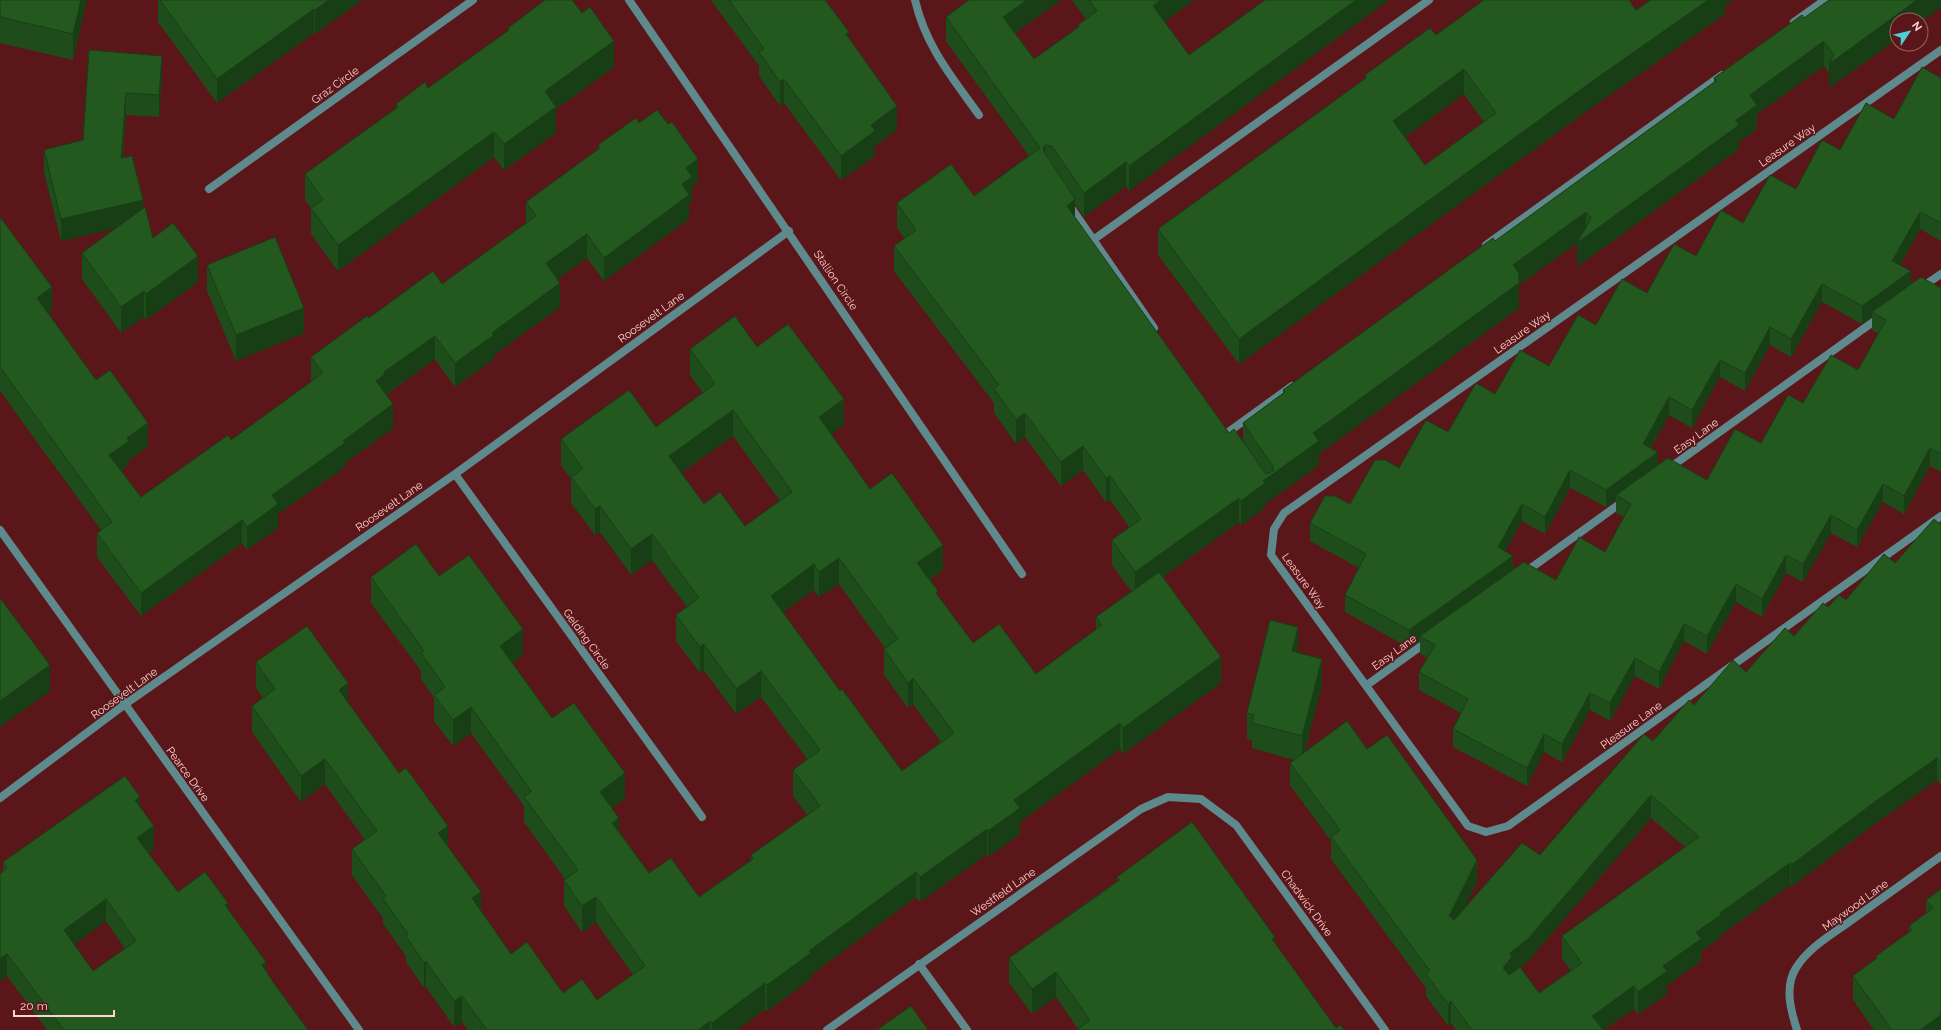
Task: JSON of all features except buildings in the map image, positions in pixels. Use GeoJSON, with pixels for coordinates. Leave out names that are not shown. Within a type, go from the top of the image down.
{"type":"FeatureCollection","features":[{"type":"Feature","properties":{"kind":"street","name":"Graz Circle"},"geometry":{"type":"LineString","coordinates":[[209,188],[473,0]]}},
{"type":"Feature","properties":{"kind":"street","name":"Stallion Circle"},"geometry":{"type":"LineString","coordinates":[[629,0],[789,231],[1022,574]]}},
{"type":"Feature","properties":{"kind":"street"},"geometry":{"type":"LineString","coordinates":[[915,0],[920,21],[939,60],[979,115]]}},
{"type":"Feature","properties":{"kind":"street"},"geometry":{"type":"LineString","coordinates":[[1093,240],[1429,0]]}},
{"type":"Feature","properties":{"kind":"street"},"geometry":{"type":"LineString","coordinates":[[1786,28],[1825,0]]}},
{"type":"Feature","properties":{"kind":"street","name":"Leasure Way"},"geometry":{"type":"LineString","coordinates":[[1367,685],[1271,555],[1274,529],[1284,513],[1941,50]]}},
{"type":"Feature","properties":{"kind":"street"},"geometry":{"type":"LineString","coordinates":[[1478,252],[1728,70]]}},
{"type":"Feature","properties":{"kind":"street"},"geometry":{"type":"LineString","coordinates":[[1066,200],[1160,336]]}},
{"type":"Feature","properties":{"kind":"street","name":"Roosevelt Lane"},"geometry":{"type":"LineString","coordinates":[[0,798],[124,705],[454,474],[789,231]]}},
{"type":"Feature","properties":{"kind":"street"},"geometry":{"type":"LineString","coordinates":[[1915,292],[1941,274]]}},
{"type":"Feature","properties":{"kind":"street","name":"Easy Lane"},"geometry":{"type":"LineString","coordinates":[[1664,472],[1889,311]]}},
{"type":"Feature","properties":{"kind":"street"},"geometry":{"type":"LineString","coordinates":[[1226,433],[1297,382]]}},
{"type":"Feature","properties":{"kind":"street","name":"Gelding Circle"},"geometry":{"type":"LineString","coordinates":[[454,474],[702,817]]}},
{"type":"Feature","properties":{"kind":"street"},"geometry":{"type":"LineString","coordinates":[[1515,579],[1631,496]]}},
{"type":"Feature","properties":{"kind":"street","name":"Pleasure Lane"},"geometry":{"type":"LineString","coordinates":[[1367,685],[1468,826],[1486,832],[1508,826],[1941,516]]}},
{"type":"Feature","properties":{"kind":"street","name":"Pearce Drive"},"geometry":{"type":"LineString","coordinates":[[0,530],[124,705],[359,1030]]}},
{"type":"Feature","properties":{"kind":"street","name":"Easy Lane"},"geometry":{"type":"LineString","coordinates":[[1367,685],[1438,634]]}},
{"type":"Feature","properties":{"kind":"street","name":"Westfield Lane"},"geometry":{"type":"LineString","coordinates":[[827,1030],[1141,809],[1168,797],[1201,799]]}},
{"type":"Feature","properties":{"kind":"street","name":"Chadwick Drive"},"geometry":{"type":"LineString","coordinates":[[1201,799],[1236,825],[1386,1030]]}},
{"type":"Feature","properties":{"kind":"street","name":"Maywood Lane"},"geometry":{"type":"LineString","coordinates":[[1797,1030],[1789,997],[1796,968],[1817,946],[1941,856]]}},
{"type":"Feature","properties":{"kind":"street"},"geometry":{"type":"LineString","coordinates":[[919,964],[967,1030]]}}]}
